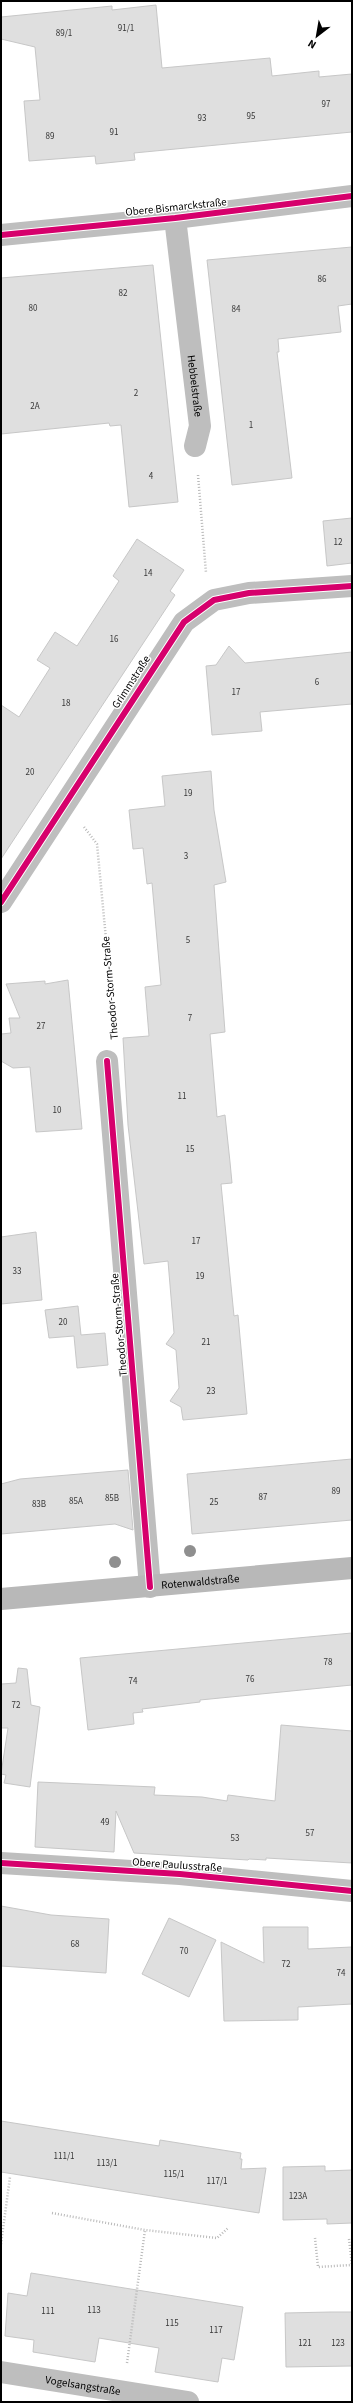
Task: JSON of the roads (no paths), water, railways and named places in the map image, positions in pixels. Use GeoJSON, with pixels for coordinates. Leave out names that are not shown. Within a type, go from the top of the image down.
{"type":"FeatureCollection","features":[{"type":"Feature","properties":{"kind":"main road","name":"Rotenwaldstraße"},"geometry":{"type":"LineString","coordinates":[[1,1599],[352,1568]]}},
{"type":"Feature","properties":{"kind":"street","name":"Obere Bismarckstraße"},"geometry":{"type":"LineString","coordinates":[[1,235],[175,218],[352,196]]}},
{"type":"Feature","properties":{"kind":"street","name":"Hebbelstraße"},"geometry":{"type":"LineString","coordinates":[[175,218],[200,426],[195,446]]}},
{"type":"Feature","properties":{"kind":"street","name":"Grimmstraße"},"geometry":{"type":"LineString","coordinates":[[1,902],[184,622],[214,600],[249,593],[352,586]]}},
{"type":"Feature","properties":{"kind":"street","name":"Theodor-Storm-Straße"},"geometry":{"type":"LineString","coordinates":[[106,1061],[150,1587]]}},
{"type":"Feature","properties":{"kind":"street","name":"Obere Paulusstraße"},"geometry":{"type":"LineString","coordinates":[[1,1863],[180,1874],[352,1891]]}},
{"type":"Feature","properties":{"kind":"street","name":"Vogelsangstraße"},"geometry":{"type":"LineString","coordinates":[[1,2372],[188,2402]]}}]}
